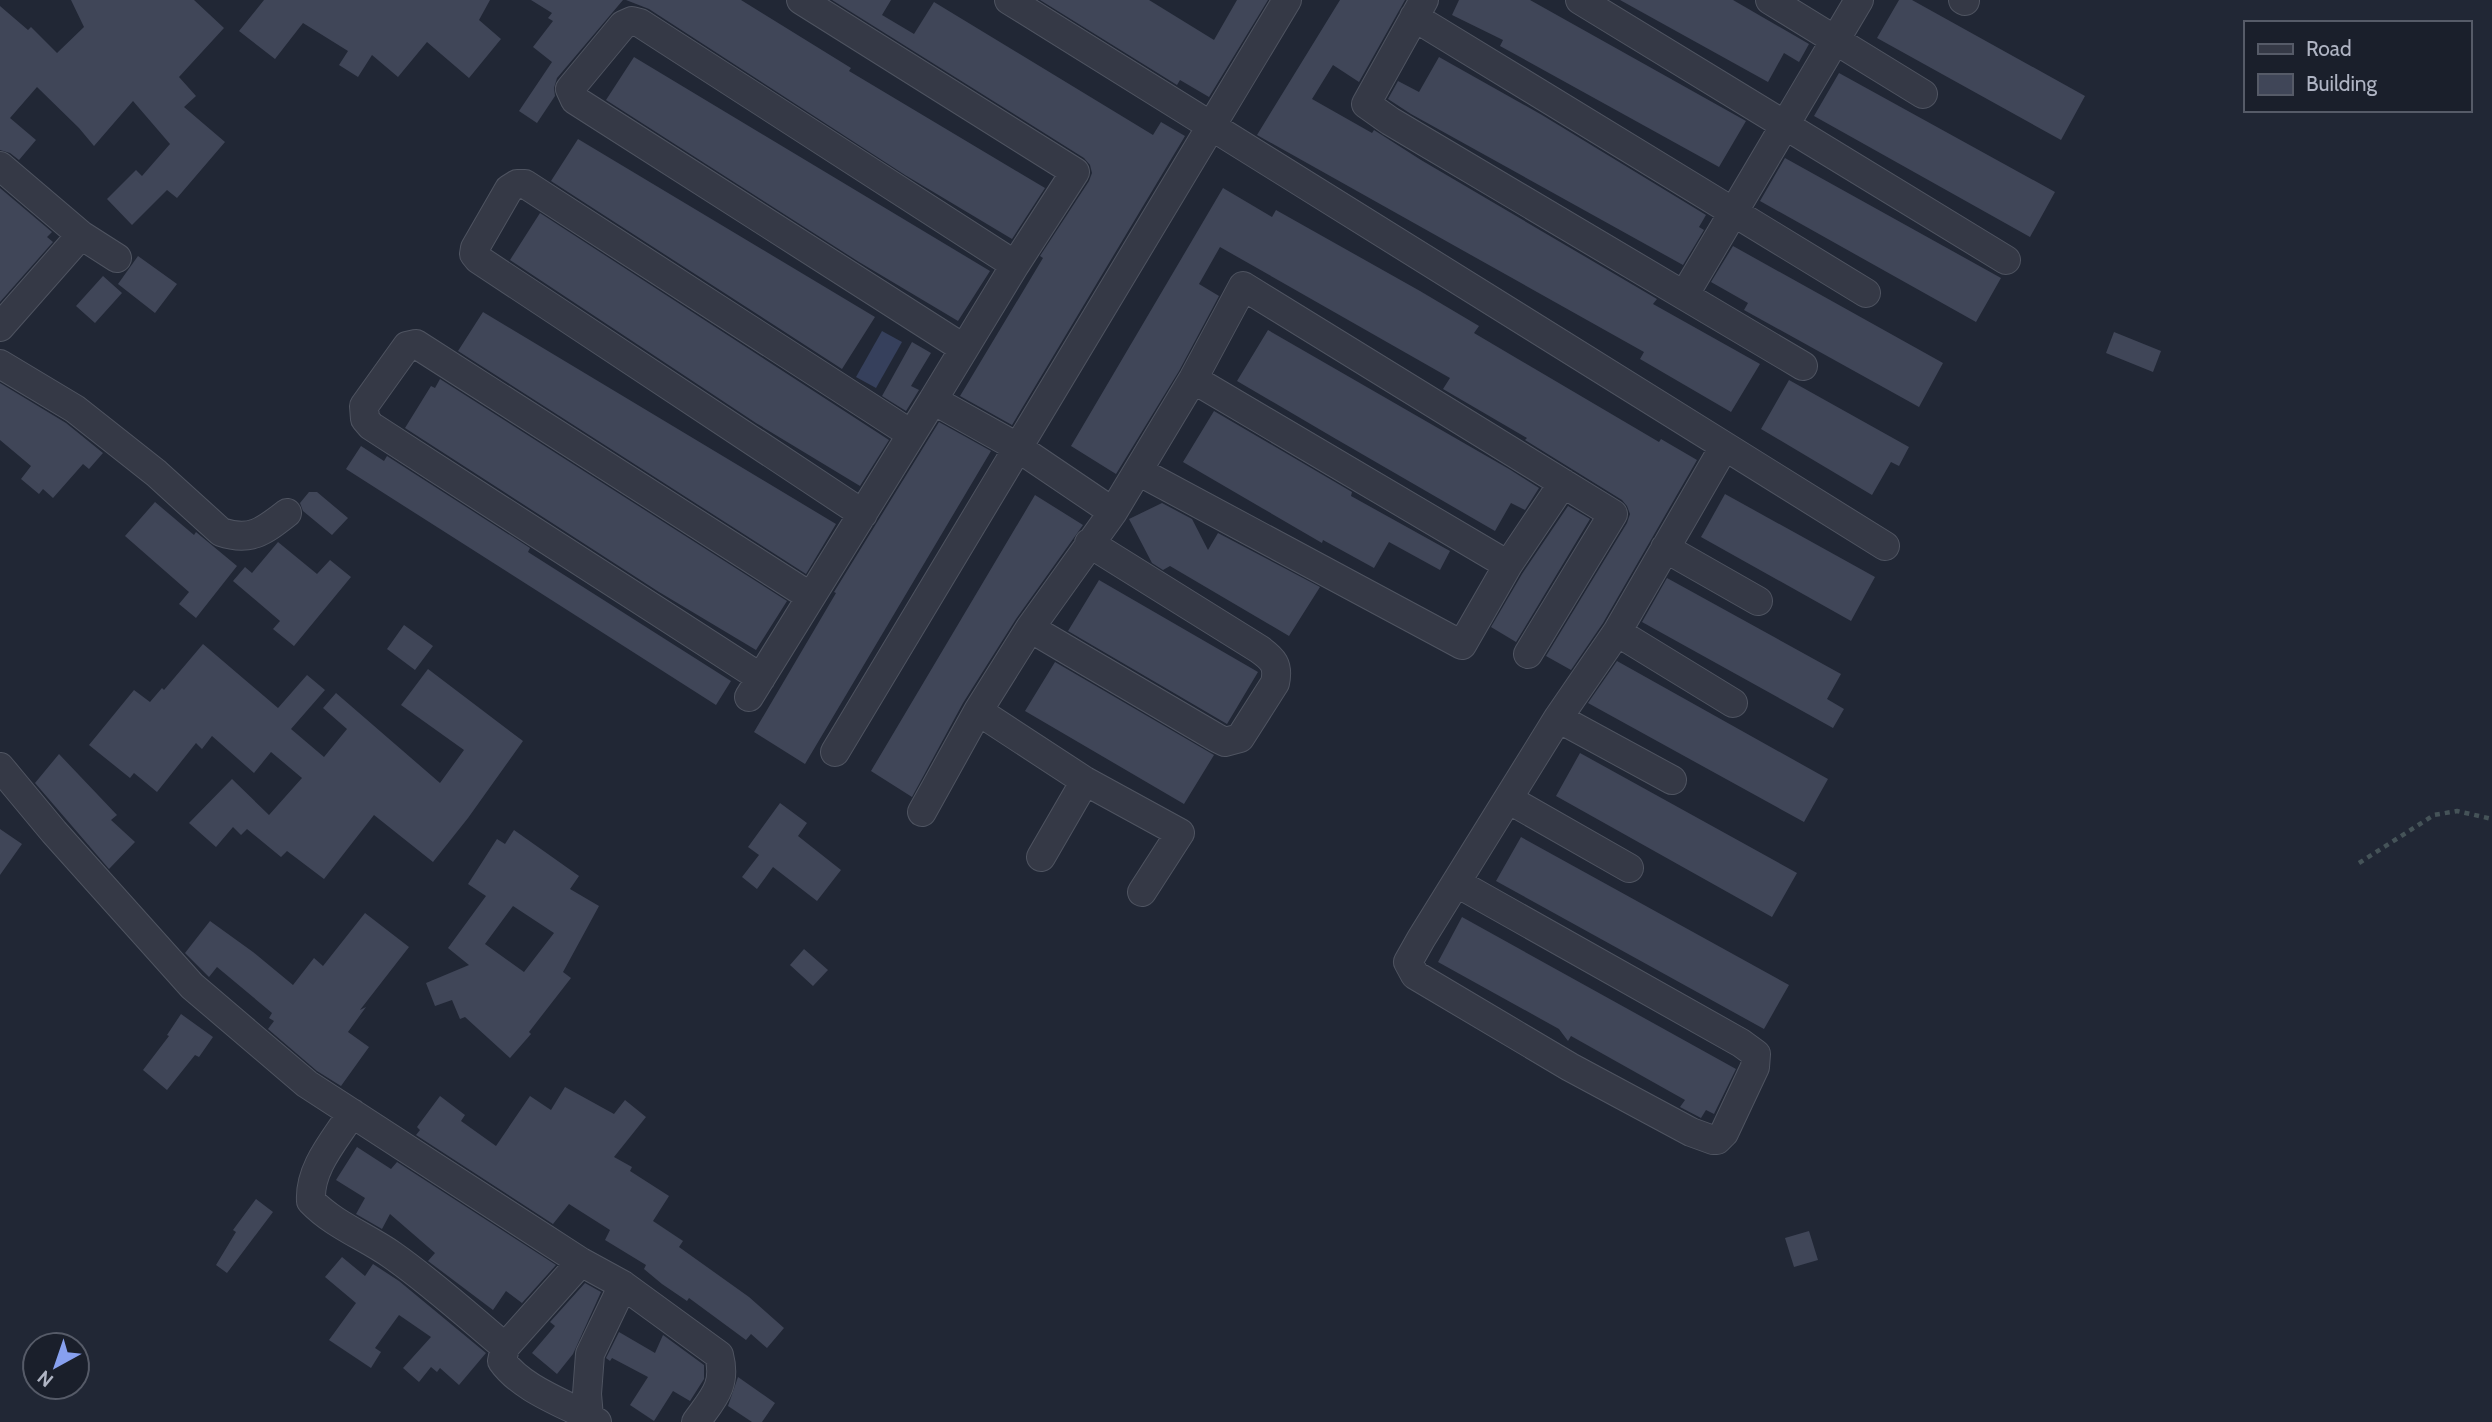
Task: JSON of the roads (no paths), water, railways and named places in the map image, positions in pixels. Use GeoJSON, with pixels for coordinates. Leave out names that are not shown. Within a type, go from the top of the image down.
{"type":"FeatureCollection","features":[{"type":"Feature","properties":{"kind":"street"},"geometry":{"type":"LineString","coordinates":[[801,0],[1074,172],[755,688],[371,426],[365,419],[364,406],[407,346],[416,344],[811,597]]}},
{"type":"Feature","properties":{"kind":"street"},"geometry":{"type":"LineString","coordinates":[[1009,0],[1885,546]]}},
{"type":"Feature","properties":{"kind":"street"},"geometry":{"type":"LineString","coordinates":[[835,752],[1287,0]]}},
{"type":"Feature","properties":{"kind":"street"},"geometry":{"type":"LineString","coordinates":[[1580,0],[2006,260]]}},
{"type":"Feature","properties":{"kind":"street"},"geometry":{"type":"LineString","coordinates":[[1770,0],[1923,94]]}},
{"type":"Feature","properties":{"kind":"street"},"geometry":{"type":"LineString","coordinates":[[1685,295],[1860,0]]}},
{"type":"Feature","properties":{"kind":"street"},"geometry":{"type":"LineString","coordinates":[[1803,366],[1390,121],[1366,104],[1419,8],[1735,212],[1866,293]]}},
{"type":"Feature","properties":{"kind":"street"},"geometry":{"type":"LineString","coordinates":[[963,348],[575,100],[570,89],[623,25],[632,20],[640,23],[1015,265]]}},
{"type":"Feature","properties":{"kind":"street"},"geometry":{"type":"LineString","coordinates":[[0,166],[80,235],[117,258]]}},
{"type":"Feature","properties":{"kind":"street"},"geometry":{"type":"LineString","coordinates":[[863,514],[478,259],[474,254],[475,248],[509,189],[517,184],[525,184],[911,434]]}},
{"type":"Feature","properties":{"kind":"street"},"geometry":{"type":"LineString","coordinates":[[0,327],[80,235]]}},
{"type":"Feature","properties":{"kind":"street"},"geometry":{"type":"LineString","coordinates":[[922,812],[978,711],[1030,628],[1114,512],[1193,379],[1243,286],[1613,514],[1528,654]]}},
{"type":"Feature","properties":{"kind":"street"},"geometry":{"type":"LineString","coordinates":[[0,364],[75,409],[156,473],[221,532],[232,536],[251,536],[268,528],[286,513]]}},
{"type":"Feature","properties":{"kind":"street"},"geometry":{"type":"LineString","coordinates":[[1193,379],[1508,565]]}},
{"type":"Feature","properties":{"kind":"street"},"geometry":{"type":"LineString","coordinates":[[933,400],[1017,447],[1114,512]]}},
{"type":"Feature","properties":{"kind":"street"},"geometry":{"type":"LineString","coordinates":[[1457,883],[1751,1049],[1756,1054],[1757,1061],[1724,1133],[1717,1140],[1713,1140],[1691,1132],[1570,1067],[1412,973],[1409,961],[1508,799],[1559,718],[1617,632],[1724,447]]}},
{"type":"Feature","properties":{"kind":"street"},"geometry":{"type":"LineString","coordinates":[[1138,471],[1462,645],[1508,565],[1563,483]]}},
{"type":"Feature","properties":{"kind":"street"},"geometry":{"type":"LineString","coordinates":[[1030,628],[1217,738],[1225,742],[1240,738],[1275,683],[1278,673],[1276,664],[1259,649],[1089,543]]}},
{"type":"Feature","properties":{"kind":"street"},"geometry":{"type":"LineString","coordinates":[[1665,548],[1758,601]]}},
{"type":"Feature","properties":{"kind":"street"},"geometry":{"type":"LineString","coordinates":[[1617,632],[1733,703]]}},
{"type":"Feature","properties":{"kind":"street"},"geometry":{"type":"LineString","coordinates":[[978,711],[1086,781],[1180,833],[1142,892]]}},
{"type":"Feature","properties":{"kind":"street"},"geometry":{"type":"LineString","coordinates":[[1559,718],[1672,780]]}},
{"type":"Feature","properties":{"kind":"street"},"geometry":{"type":"LineString","coordinates":[[0,767],[54,832],[192,986],[307,1084],[581,1262],[623,1285],[719,1355],[723,1371],[721,1383],[696,1422]]}},
{"type":"Feature","properties":{"kind":"street"},"geometry":{"type":"LineString","coordinates":[[1041,857],[1086,781]]}},
{"type":"Feature","properties":{"kind":"street"},"geometry":{"type":"LineString","coordinates":[[1508,799],[1629,868]]}},
{"type":"Feature","properties":{"kind":"street"},"geometry":{"type":"LineString","coordinates":[[352,1113],[317,1168],[310,1187],[311,1201],[337,1223],[382,1248],[412,1269],[505,1348]]}},
{"type":"Feature","properties":{"kind":"street"},"geometry":{"type":"LineString","coordinates":[[581,1262],[505,1348],[502,1362],[508,1370],[530,1385],[593,1420]]}},
{"type":"Feature","properties":{"kind":"street"},"geometry":{"type":"LineString","coordinates":[[593,1420],[587,1394],[590,1354],[623,1285]]}},
{"type":"Feature","properties":{"kind":"water"},"geometry":{"type":"Polygon","coordinates":[[[882,331],[902,342],[876,388],[856,377],[882,331]]]}}]}
